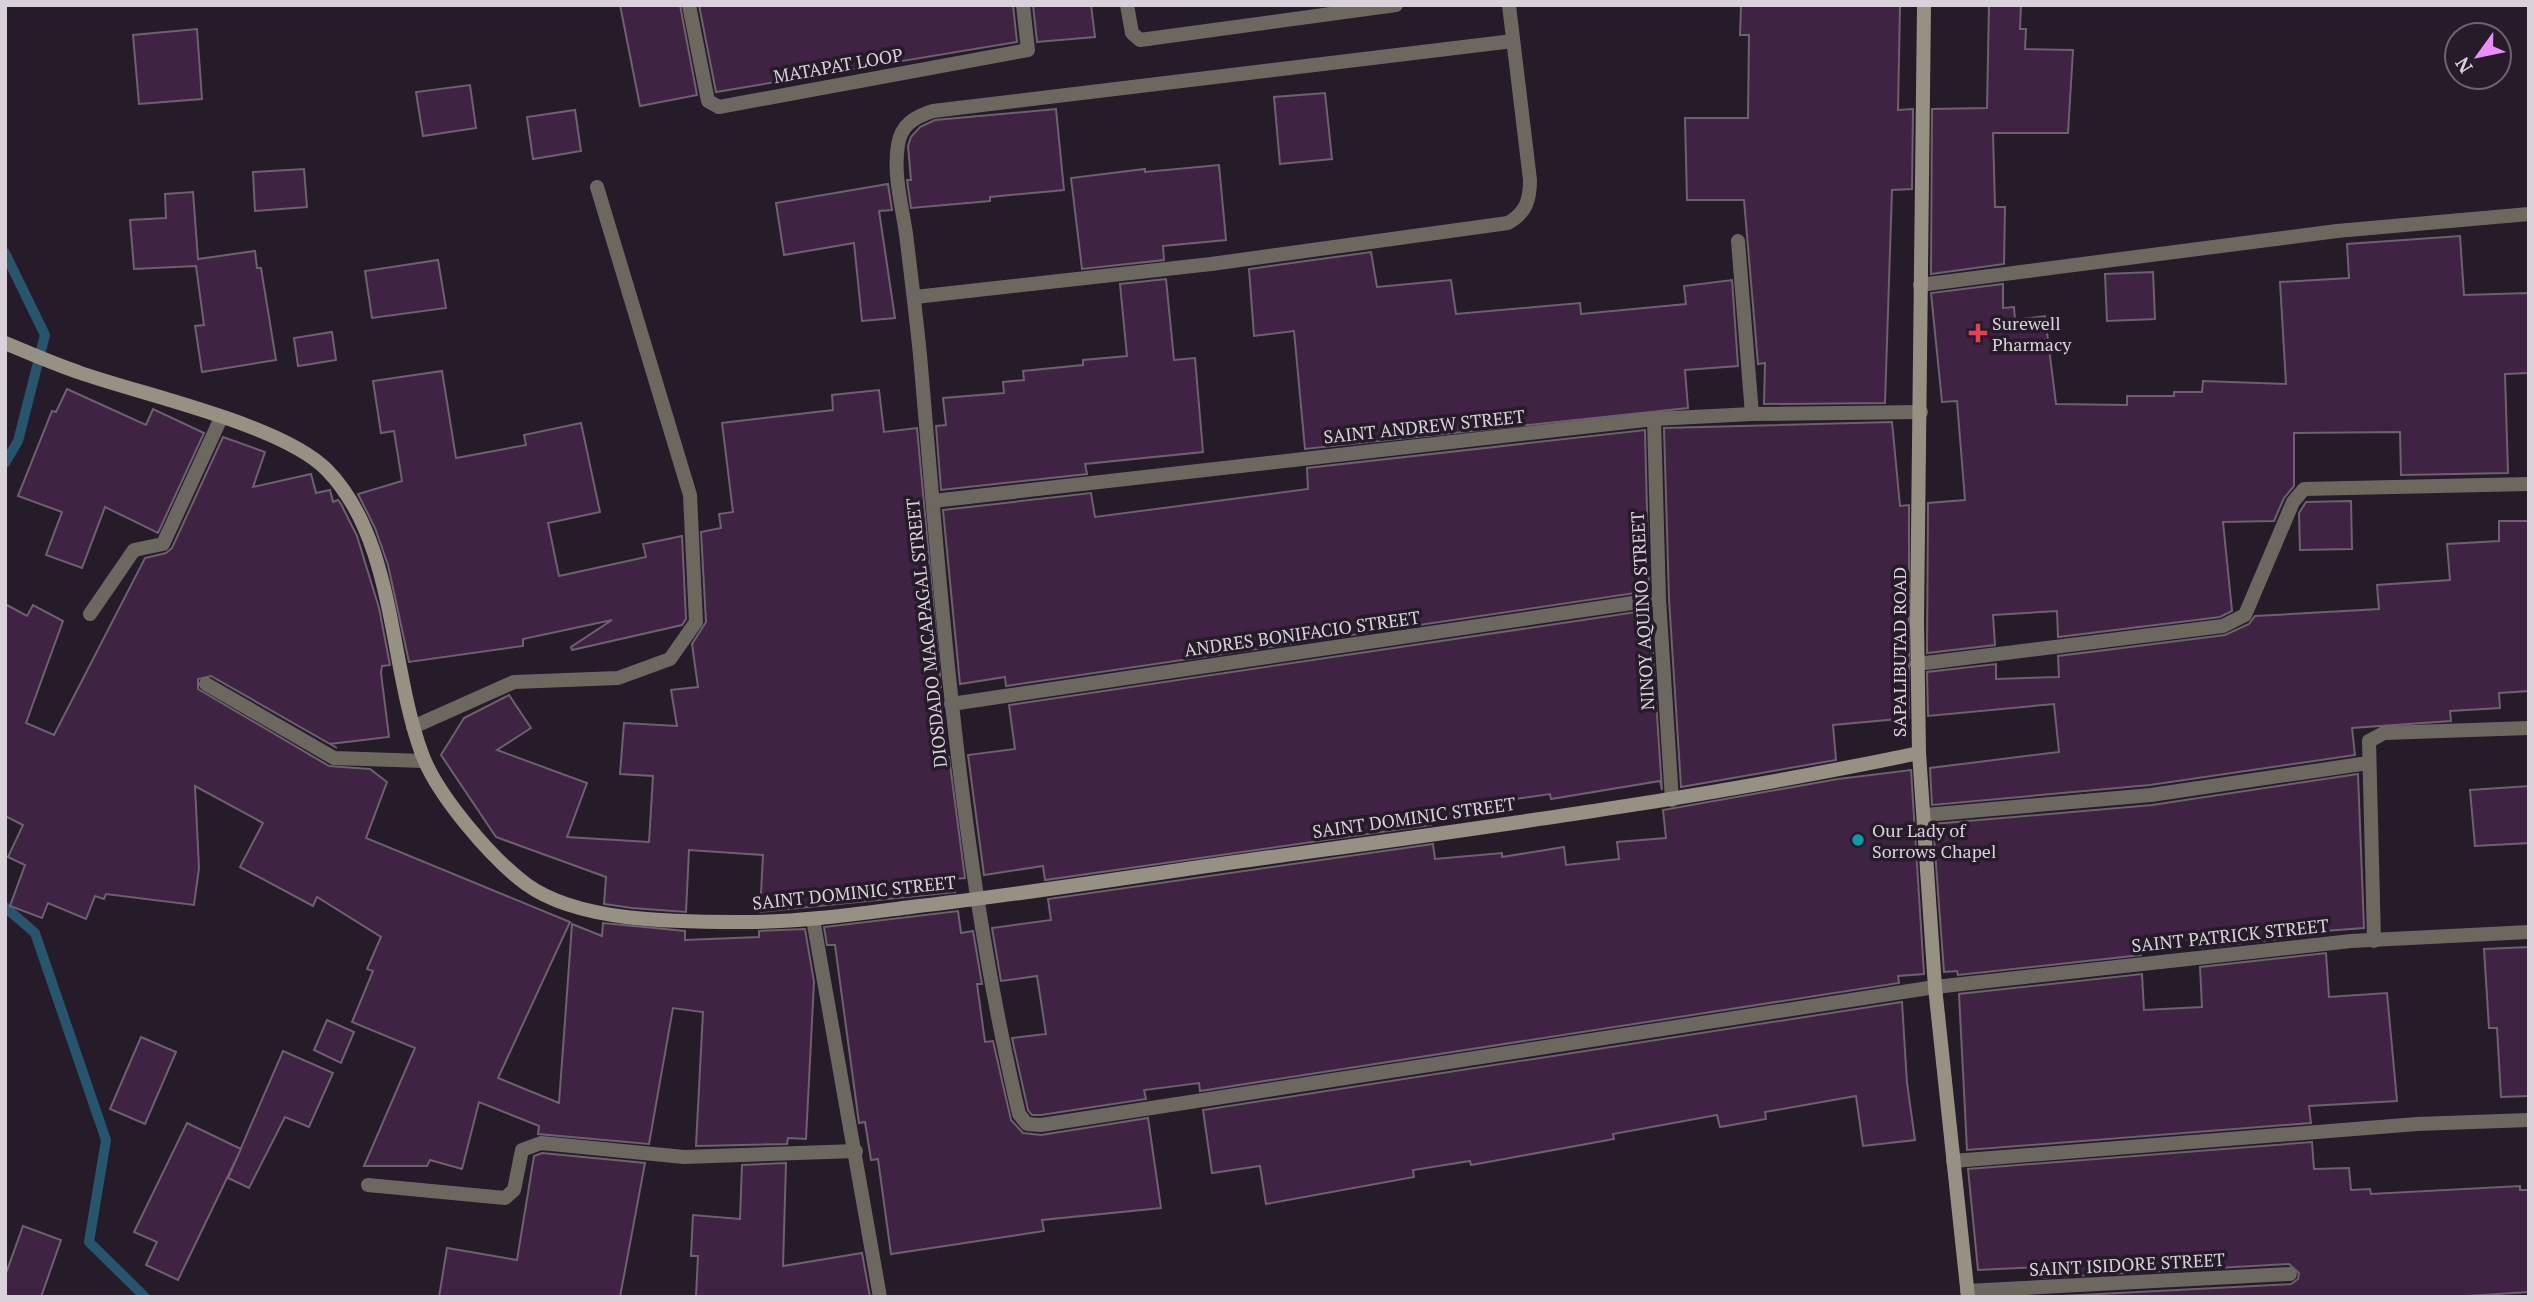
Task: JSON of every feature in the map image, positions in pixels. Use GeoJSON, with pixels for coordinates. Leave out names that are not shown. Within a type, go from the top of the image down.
{"type":"FeatureCollection","features":[{"type":"Feature","properties":{"kind":"street","name":"MATAPAT LOOP"},"geometry":{"type":"LineString","coordinates":[[689,5],[708,101],[719,107],[1028,51],[1023,5]]}},
{"type":"Feature","properties":{"kind":"street"},"geometry":{"type":"LineString","coordinates":[[1127,5],[1132,33],[1140,40],[1396,5]]}},
{"type":"Feature","properties":{"kind":"street"},"geometry":{"type":"LineString","coordinates":[[915,297],[1211,264],[1508,223],[1520,216],[1530,195],[1509,5]]}},
{"type":"Feature","properties":{"kind":"street","name":"SAPALIBUTAD ROAD"},"geometry":{"type":"LineString","coordinates":[[1924,5],[1917,664],[1919,753],[1935,987],[1968,1294]]}},
{"type":"Feature","properties":{"kind":"street","name":"DIOSDADO MACAPAGAL STREET"},"geometry":{"type":"LineString","coordinates":[[1513,41],[933,111],[918,116],[903,128],[898,146],[898,182],[915,297],[951,704],[975,900],[995,1014],[1019,1114],[1027,1124],[1041,1125],[1935,987]]}},
{"type":"Feature","properties":{"kind":"street"},"geometry":{"type":"LineString","coordinates":[[413,727],[514,682],[618,678],[670,659],[696,622],[690,495],[597,187]]}},
{"type":"Feature","properties":{"kind":"street"},"geometry":{"type":"LineString","coordinates":[[1920,285],[2337,231],[2529,214]]}},
{"type":"Feature","properties":{"kind":"street"},"geometry":{"type":"LineString","coordinates":[[1738,241],[1752,414]]}},
{"type":"Feature","properties":{"kind":"street","name":"SAINT DOMINIC STREET"},"geometry":{"type":"LineString","coordinates":[[5,343],[78,372],[221,418],[296,448],[325,468],[348,497],[365,530],[380,579],[413,727],[424,761],[452,803],[488,847],[526,884],[561,903],[653,919],[744,922],[813,919],[975,900],[1672,800],[1919,753]]}},
{"type":"Feature","properties":{"kind":"street","name":"SAINT ANDREW STREET"},"geometry":{"type":"LineString","coordinates":[[933,501],[1654,419],[1752,414],[1921,412]]}},
{"type":"Feature","properties":{"kind":"street"},"geometry":{"type":"LineString","coordinates":[[90,614],[134,550],[163,544],[221,418]]}},
{"type":"Feature","properties":{"kind":"street","name":"NINOY AQUINO STREET"},"geometry":{"type":"LineString","coordinates":[[1654,419],[1658,599],[1672,800]]}},
{"type":"Feature","properties":{"kind":"street"},"geometry":{"type":"LineString","coordinates":[[1917,664],[2223,626],[2245,615],[2293,502],[2304,489],[2529,484]]}},
{"type":"Feature","properties":{"kind":"street","name":"ANDRES BONIFACIO STREET"},"geometry":{"type":"LineString","coordinates":[[951,704],[1658,599]]}},
{"type":"Feature","properties":{"kind":"street"},"geometry":{"type":"LineString","coordinates":[[206,684],[334,758],[424,761]]}},
{"type":"Feature","properties":{"kind":"street"},"geometry":{"type":"LineString","coordinates":[[2374,941],[2369,741],[2385,733],[2529,728]]}},
{"type":"Feature","properties":{"kind":"street"},"geometry":{"type":"LineString","coordinates":[[1925,815],[2151,795],[2368,763]]}},
{"type":"Feature","properties":{"kind":"street"},"geometry":{"type":"LineString","coordinates":[[813,919],[880,1297]]}},
{"type":"Feature","properties":{"kind":"street","name":"SAINT PATRICK STREET"},"geometry":{"type":"LineString","coordinates":[[1935,987],[2374,941],[2529,932]]}},
{"type":"Feature","properties":{"kind":"street"},"geometry":{"type":"LineString","coordinates":[[1953,1161],[2404,1125],[2529,1120]]}},
{"type":"Feature","properties":{"kind":"street"},"geometry":{"type":"LineString","coordinates":[[368,1185],[505,1198],[514,1190],[522,1150],[541,1143],[684,1157],[856,1151]]}},
{"type":"Feature","properties":{"kind":"street","name":"SAINT ISIDORE STREET"},"geometry":{"type":"LineString","coordinates":[[1968,1294],[2290,1275]]}},
{"type":"Feature","properties":{"kind":"building"},"geometry":{"type":"Polygon","coordinates":[[[620,5],[680,5],[697,95],[640,106],[620,5]]]}},
{"type":"Feature","properties":{"kind":"building"},"geometry":{"type":"Polygon","coordinates":[[[699,5],[1013,5],[1017,42],[716,92],[699,5]]]}},
{"type":"Feature","properties":{"kind":"building"},"geometry":{"type":"Polygon","coordinates":[[[1033,5],[1091,5],[1095,37],[1037,42],[1033,5]]]}},
{"type":"Feature","properties":{"kind":"building"},"geometry":{"type":"Polygon","coordinates":[[[1741,5],[1900,5],[1898,110],[1913,109],[1912,189],[1892,190],[1885,403],[1764,404],[1765,363],[1758,364],[1744,200],[1687,200],[1685,118],[1748,118],[1749,35],[1740,35],[1741,5]]]}},
{"type":"Feature","properties":{"kind":"building"},"geometry":{"type":"Polygon","coordinates":[[[1989,5],[2021,5],[2020,29],[2026,29],[2025,49],[2073,50],[2068,133],[1993,133],[1995,207],[2005,207],[2004,264],[1931,274],[1932,109],[1987,108],[1989,5]]]}},
{"type":"Feature","properties":{"kind":"building"},"geometry":{"type":"Polygon","coordinates":[[[197,29],[202,99],[139,104],[133,35],[197,29]]]}},
{"type":"Feature","properties":{"kind":"building"},"geometry":{"type":"Polygon","coordinates":[[[470,85],[476,128],[423,136],[416,92],[470,85]]]}},
{"type":"Feature","properties":{"kind":"building"},"geometry":{"type":"Polygon","coordinates":[[[1325,93],[1332,159],[1280,164],[1274,97],[1325,93]]]}},
{"type":"Feature","properties":{"kind":"building"},"geometry":{"type":"Polygon","coordinates":[[[1056,109],[1064,190],[990,197],[990,201],[911,208],[907,180],[911,180],[908,146],[911,137],[920,127],[935,120],[1056,109]]]}},
{"type":"Feature","properties":{"kind":"building"},"geometry":{"type":"Polygon","coordinates":[[[575,110],[581,151],[533,159],[527,117],[575,110]]]}},
{"type":"Feature","properties":{"kind":"building"},"geometry":{"type":"Polygon","coordinates":[[[1219,165],[1226,240],[1163,246],[1164,260],[1082,269],[1071,178],[1145,169],[1145,172],[1219,165]]]}},
{"type":"Feature","properties":{"kind":"building"},"geometry":{"type":"Polygon","coordinates":[[[304,169],[307,207],[255,211],[253,172],[304,169]]]}},
{"type":"Feature","properties":{"kind":"building"},"geometry":{"type":"Polygon","coordinates":[[[888,184],[892,210],[879,211],[895,318],[862,321],[854,243],[784,255],[776,203],[888,184]]]}},
{"type":"Feature","properties":{"kind":"building"},"geometry":{"type":"Polygon","coordinates":[[[193,192],[198,259],[255,251],[257,268],[261,268],[276,360],[202,372],[195,326],[204,325],[196,266],[134,269],[130,220],[166,218],[165,194],[193,192]]]}},
{"type":"Feature","properties":{"kind":"building"},"geometry":{"type":"Polygon","coordinates":[[[2460,236],[2464,295],[2529,293],[2529,373],[2505,374],[2508,473],[2401,475],[2400,432],[2294,433],[2294,486],[2284,498],[2274,521],[2223,522],[2232,611],[2220,617],[2058,637],[2057,611],[1993,615],[1995,645],[1927,653],[1928,503],[1965,500],[1957,401],[1942,402],[1931,293],[2003,284],[2003,308],[2014,307],[2015,320],[2045,316],[2056,404],[2127,405],[2127,396],[2174,396],[2174,392],[2202,392],[2203,381],[2286,384],[2280,282],[2349,278],[2347,244],[2460,236]]]}},
{"type":"Feature","properties":{"kind":"building"},"geometry":{"type":"Polygon","coordinates":[[[1371,252],[1377,287],[1451,280],[1456,314],[1580,303],[1581,314],[1686,304],[1684,286],[1732,280],[1738,366],[1685,370],[1688,408],[1305,449],[1294,331],[1254,336],[1249,269],[1371,252]]]}},
{"type":"Feature","properties":{"kind":"building"},"geometry":{"type":"Polygon","coordinates":[[[438,260],[446,308],[372,318],[365,271],[438,260]]]}},
{"type":"Feature","properties":{"kind":"building"},"geometry":{"type":"Polygon","coordinates":[[[2153,272],[2155,319],[2107,321],[2105,274],[2153,272]]]}},
{"type":"Feature","properties":{"kind":"building"},"geometry":{"type":"Polygon","coordinates":[[[1166,279],[1174,360],[1195,358],[1203,452],[1085,464],[1087,474],[941,490],[936,426],[946,425],[943,398],[1004,393],[1003,382],[1024,380],[1023,371],[1083,365],[1083,360],[1127,356],[1120,284],[1166,279]]]}},
{"type":"Feature","properties":{"kind":"building"},"geometry":{"type":"Polygon","coordinates":[[[332,332],[336,360],[298,366],[294,338],[332,332]]]}},
{"type":"Feature","properties":{"kind":"building"},"geometry":{"type":"Polygon","coordinates":[[[442,371],[456,458],[526,445],[524,435],[581,423],[600,512],[548,523],[559,576],[646,557],[643,544],[682,536],[686,619],[682,625],[572,650],[571,647],[612,620],[523,639],[523,646],[409,662],[388,565],[375,528],[358,494],[402,481],[394,431],[381,433],[373,381],[442,371]]]}},
{"type":"Feature","properties":{"kind":"building"},"geometry":{"type":"Polygon","coordinates":[[[67,389],[146,425],[153,409],[204,433],[158,533],[105,507],[82,568],[46,555],[62,512],[18,496],[52,411],[56,412],[67,389]]]}},
{"type":"Feature","properties":{"kind":"building"},"geometry":{"type":"Polygon","coordinates":[[[879,390],[884,432],[917,428],[941,687],[932,692],[942,758],[949,757],[965,878],[953,879],[955,892],[760,912],[763,855],[689,850],[686,912],[632,908],[604,904],[606,877],[496,837],[441,755],[464,718],[509,695],[531,728],[497,750],[587,783],[567,837],[649,842],[653,776],[620,774],[624,723],[677,726],[671,690],[698,687],[692,644],[706,622],[701,532],[721,528],[719,514],[733,512],[722,423],[833,410],[832,395],[879,390]]]}},
{"type":"Feature","properties":{"kind":"building"},"geometry":{"type":"Polygon","coordinates":[[[1892,422],[1900,506],[1909,505],[1909,718],[1833,725],[1836,760],[1681,787],[1669,599],[1664,428],[1892,422]]]}},
{"type":"Feature","properties":{"kind":"building"},"geometry":{"type":"Polygon","coordinates":[[[1645,430],[1649,591],[1006,686],[1005,677],[960,684],[943,510],[1091,493],[1095,517],[1308,489],[1307,468],[1645,430]]]}},
{"type":"Feature","properties":{"kind":"building"},"geometry":{"type":"Polygon","coordinates":[[[223,437],[265,452],[253,487],[311,474],[316,493],[330,490],[333,502],[338,500],[341,504],[357,536],[379,608],[390,665],[382,666],[381,673],[389,737],[330,744],[211,676],[198,679],[198,689],[329,766],[370,769],[387,782],[366,838],[570,922],[498,1078],[559,1103],[572,924],[602,936],[603,923],[685,931],[685,940],[759,937],[759,931],[805,929],[814,982],[806,1139],[788,1138],[787,1144],[696,1146],[703,1012],[673,1008],[649,1144],[538,1134],[539,1126],[479,1102],[462,1169],[430,1160],[427,1166],[364,1166],[415,1048],[352,1022],[373,971],[367,969],[381,937],[317,897],[313,906],[240,867],[263,823],[195,786],[199,868],[194,905],[106,894],[104,899],[95,896],[86,919],[48,903],[42,918],[10,906],[25,865],[8,857],[23,825],[5,816],[5,604],[27,616],[33,605],[63,621],[26,723],[54,735],[145,558],[166,553],[172,548],[223,437]]]}},
{"type":"Feature","properties":{"kind":"building"},"geometry":{"type":"Polygon","coordinates":[[[2351,501],[2352,549],[2300,550],[2299,513],[2306,502],[2351,501]]]}},
{"type":"Feature","properties":{"kind":"building"},"geometry":{"type":"Polygon","coordinates":[[[2499,521],[2529,521],[2529,691],[2499,693],[2500,708],[2450,711],[2451,721],[2352,728],[2355,755],[2150,785],[1932,805],[1930,768],[2059,752],[2054,704],[1928,716],[1927,672],[1996,664],[1996,679],[2059,677],[2058,656],[2225,635],[2249,624],[2255,616],[2379,609],[2377,585],[2450,580],[2447,544],[2499,541],[2499,521]]]}},
{"type":"Feature","properties":{"kind":"building"},"geometry":{"type":"Polygon","coordinates":[[[1650,610],[1662,790],[1660,781],[1551,799],[1550,794],[1494,802],[1495,807],[1430,818],[1431,825],[1045,880],[1043,866],[984,875],[968,755],[1015,749],[1009,705],[1650,610]]]}},
{"type":"Feature","properties":{"kind":"building"},"geometry":{"type":"Polygon","coordinates":[[[1911,770],[1924,974],[1898,976],[1899,983],[1200,1091],[1199,1083],[1144,1090],[1146,1099],[1041,1115],[1032,1115],[1028,1110],[1012,1038],[1046,1034],[1037,976],[1001,981],[992,928],[1051,920],[1048,899],[1433,844],[1435,859],[1502,853],[1502,857],[1564,847],[1566,865],[1619,859],[1617,842],[1666,838],[1663,810],[1838,779],[1911,770]]]}},
{"type":"Feature","properties":{"kind":"building"},"geometry":{"type":"Polygon","coordinates":[[[2358,774],[2364,928],[2199,948],[2199,939],[2140,942],[2141,955],[1958,975],[1957,971],[1944,972],[1933,824],[2152,805],[2358,774]]]}},
{"type":"Feature","properties":{"kind":"building"},"geometry":{"type":"Polygon","coordinates":[[[2529,786],[2529,843],[2475,846],[2470,790],[2529,786]]]}},
{"type":"Feature","properties":{"kind":"building"},"geometry":{"type":"Polygon","coordinates":[[[958,911],[961,933],[973,931],[982,984],[977,984],[985,1042],[993,1041],[1011,1120],[1023,1133],[1041,1135],[1148,1118],[1161,1208],[1042,1220],[1044,1231],[891,1254],[878,1159],[871,1160],[865,1122],[859,1123],[835,945],[827,945],[824,927],[958,911]]]}},
{"type":"Feature","properties":{"kind":"building"},"geometry":{"type":"Polygon","coordinates":[[[2529,947],[2529,1096],[2501,1097],[2497,1028],[2489,1028],[2484,949],[2529,947]]]}},
{"type":"Feature","properties":{"kind":"building"},"geometry":{"type":"Polygon","coordinates":[[[2326,953],[2329,997],[2387,993],[2397,1101],[2309,1106],[2311,1123],[1967,1150],[1959,994],[2142,974],[2144,1010],[2202,1007],[2200,967],[2326,953]]]}},
{"type":"Feature","properties":{"kind":"building"},"geometry":{"type":"Polygon","coordinates":[[[1902,1002],[1907,1083],[1915,1140],[1863,1146],[1856,1096],[1765,1112],[1766,1119],[1720,1127],[1717,1115],[1613,1134],[1614,1139],[1471,1165],[1470,1161],[1413,1170],[1414,1177],[1266,1204],[1260,1166],[1212,1173],[1203,1110],[1902,1002]]]}},
{"type":"Feature","properties":{"kind":"building"},"geometry":{"type":"Polygon","coordinates":[[[327,1020],[354,1032],[341,1063],[314,1050],[327,1020]]]}},
{"type":"Feature","properties":{"kind":"building"},"geometry":{"type":"Polygon","coordinates":[[[141,1037],[176,1052],[145,1124],[110,1109],[141,1037]]]}},
{"type":"Feature","properties":{"kind":"building"},"geometry":{"type":"Polygon","coordinates":[[[283,1051],[333,1073],[309,1127],[285,1117],[249,1188],[228,1178],[283,1051]]]}},
{"type":"Feature","properties":{"kind":"building"},"geometry":{"type":"Polygon","coordinates":[[[187,1123],[241,1149],[178,1280],[146,1265],[157,1242],[134,1232],[187,1123]]]}},
{"type":"Feature","properties":{"kind":"building"},"geometry":{"type":"Polygon","coordinates":[[[2312,1142],[2314,1169],[2349,1168],[2351,1190],[2370,1189],[2371,1194],[2520,1186],[2520,1190],[2529,1190],[2529,1292],[2451,1297],[2041,1297],[2291,1284],[2298,1279],[2299,1273],[2289,1264],[2038,1278],[2037,1267],[1978,1270],[1968,1169],[2312,1142]]]}},
{"type":"Feature","properties":{"kind":"building"},"geometry":{"type":"Polygon","coordinates":[[[542,1153],[645,1163],[620,1297],[439,1297],[447,1248],[517,1260],[534,1156],[542,1153]]]}},
{"type":"Feature","properties":{"kind":"building"},"geometry":{"type":"Polygon","coordinates":[[[786,1163],[783,1266],[862,1253],[870,1297],[696,1297],[698,1256],[691,1256],[693,1215],[740,1219],[742,1165],[786,1163]]]}},
{"type":"Feature","properties":{"kind":"building"},"geometry":{"type":"Polygon","coordinates":[[[23,1226],[61,1240],[41,1297],[5,1297],[5,1276],[23,1226]]]}},
{"type":"Feature","properties":{"kind":"waterway"},"geometry":{"type":"LineString","coordinates":[[5,253],[45,335],[18,441],[5,463]]}},
{"type":"Feature","properties":{"kind":"waterway"},"geometry":{"type":"LineString","coordinates":[[5,907],[35,933],[106,1140],[89,1242],[145,1297]]}},
{"type":"Feature","properties":{"kind":"place","name":"Surewell Pharmacy"},"geometry":{"type":"Point","coordinates":[1978,333]}},
{"type":"Feature","properties":{"kind":"place","name":"Our Lady of Sorrows Chapel"},"geometry":{"type":"Point","coordinates":[1858,840]}}]}
